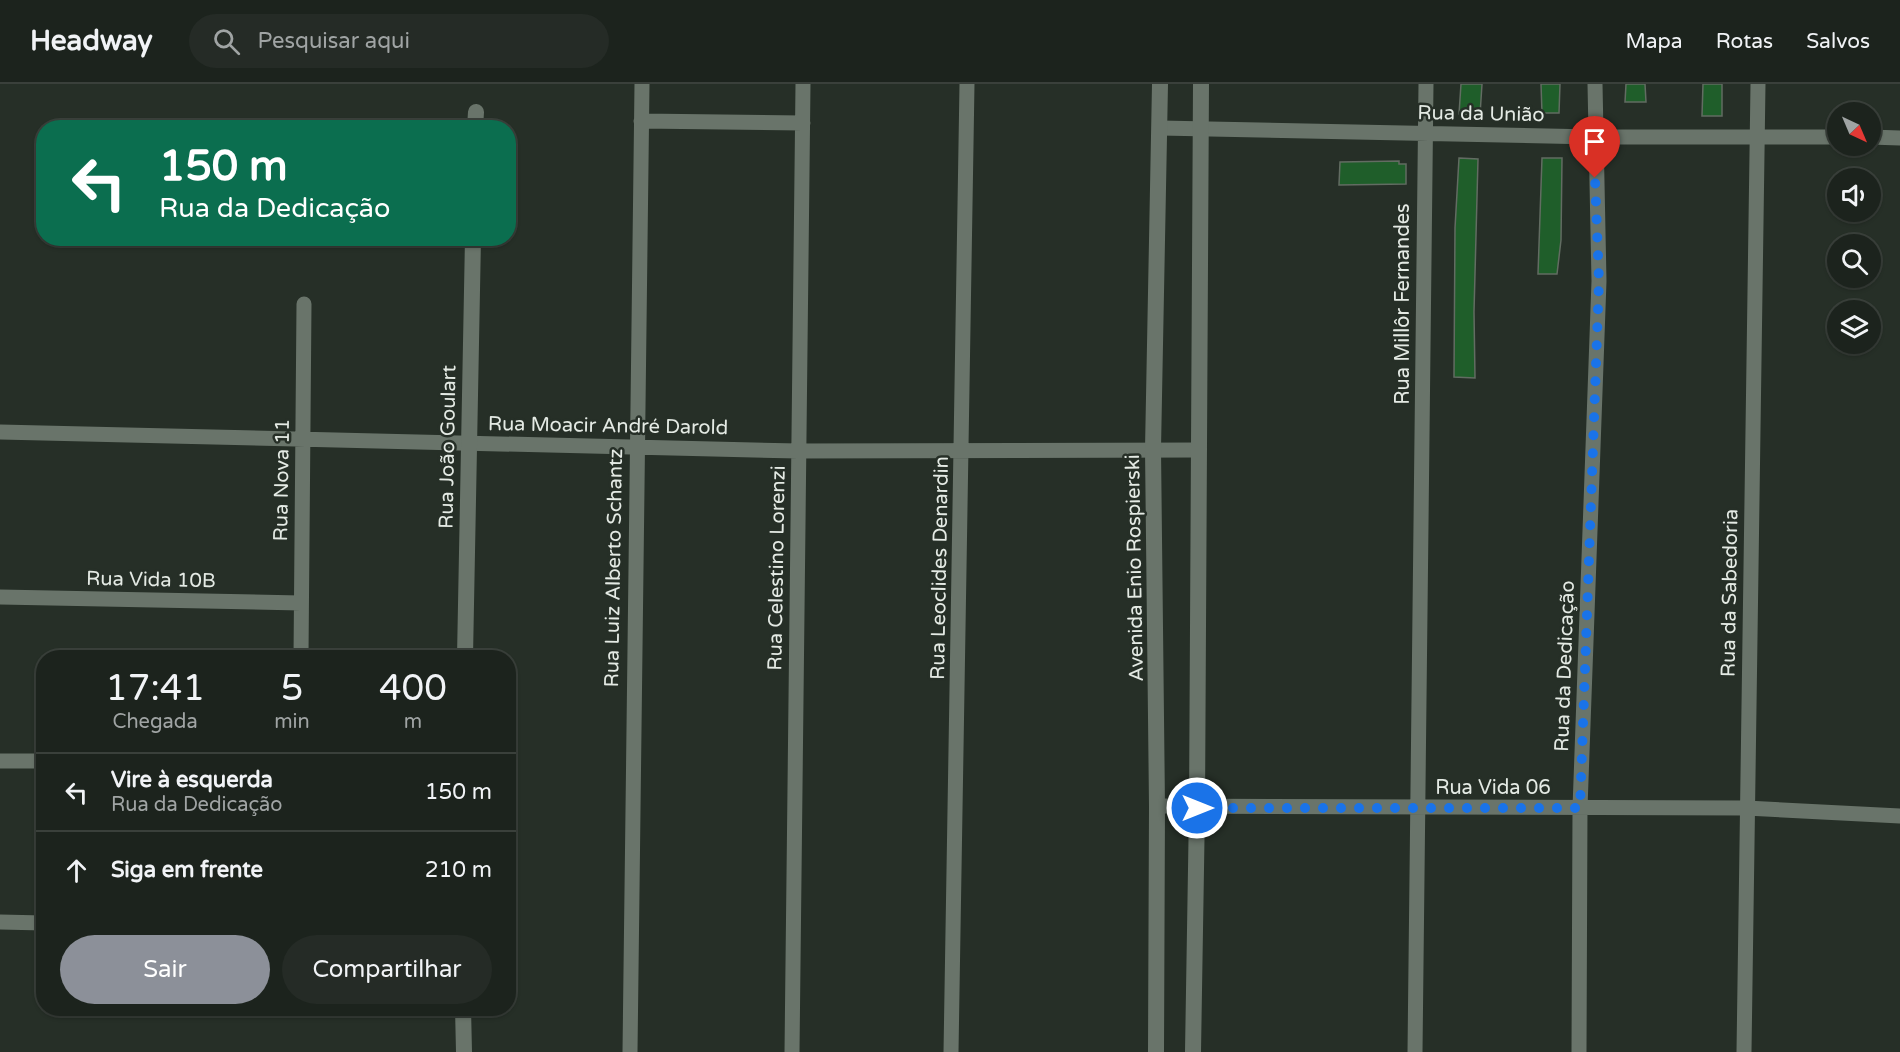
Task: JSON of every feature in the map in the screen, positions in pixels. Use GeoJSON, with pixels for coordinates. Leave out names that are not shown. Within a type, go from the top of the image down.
{"type":"FeatureCollection","features":[{"type":"Feature","properties":{"kind":"street","name":"Rua Luiz Alberto Schantz"},"geometry":{"type":"LineString","coordinates":[[630,1052],[635,446],[642,84]]}},
{"type":"Feature","properties":{"kind":"street","name":"Rua Celestino Lorenzi"},"geometry":{"type":"LineString","coordinates":[[792,1052],[803,84]]}},
{"type":"Feature","properties":{"kind":"street","name":"Rua Leoclides Denardin"},"geometry":{"type":"LineString","coordinates":[[951,1052],[963,452],[967,84]]}},
{"type":"Feature","properties":{"kind":"street","name":"Avenida Enio Rospierski"},"geometry":{"type":"LineString","coordinates":[[1156,1052],[1158,806],[1153,450],[1161,84]]}},
{"type":"Feature","properties":{"kind":"street"},"geometry":{"type":"LineString","coordinates":[[1193,1052],[1197,808],[1201,84]]}},
{"type":"Feature","properties":{"kind":"street","name":"Rua Millôr Fernandes"},"geometry":{"type":"LineString","coordinates":[[1415,1052],[1426,84]]}},
{"type":"Feature","properties":{"kind":"street","name":"Rua da Dedicação"},"geometry":{"type":"LineString","coordinates":[[1579,1052],[1580,808],[1599,281],[1594,84]]}},
{"type":"Feature","properties":{"kind":"street","name":"Rua da Sabedoria"},"geometry":{"type":"LineString","coordinates":[[1744,1052],[1758,84]]}},
{"type":"Feature","properties":{"kind":"street"},"geometry":{"type":"LineString","coordinates":[[641,122],[803,123]]}},
{"type":"Feature","properties":{"kind":"street","name":"Rua da União"},"geometry":{"type":"LineString","coordinates":[[1160,128],[1594,137],[1827,136]]}},
{"type":"Feature","properties":{"kind":"street"},"geometry":{"type":"LineString","coordinates":[[1881,137],[1900,138]]}},
{"type":"Feature","properties":{"kind":"street","name":"Rua João Goulart"},"geometry":{"type":"LineString","coordinates":[[465,650],[473,246]]}},
{"type":"Feature","properties":{"kind":"street","name":"Rua Nova 11"},"geometry":{"type":"LineString","coordinates":[[301,650],[304,304]]}},
{"type":"Feature","properties":{"kind":"street","name":"Rua Moacir André Darold"},"geometry":{"type":"LineString","coordinates":[[0,432],[798,451],[1198,450]]}},
{"type":"Feature","properties":{"kind":"street","name":"Rua Vida 10B"},"geometry":{"type":"LineString","coordinates":[[0,597],[301,603]]}},
{"type":"Feature","properties":{"kind":"street"},"geometry":{"type":"LineString","coordinates":[[0,761],[36,761]]}},
{"type":"Feature","properties":{"kind":"street","name":"Rua Vida 06"},"geometry":{"type":"LineString","coordinates":[[1158,806],[1197,808],[1746,808],[1900,816]]}},
{"type":"Feature","properties":{"kind":"street"},"geometry":{"type":"LineString","coordinates":[[0,922],[36,923]]}},
{"type":"Feature","properties":{"kind":"street"},"geometry":{"type":"LineString","coordinates":[[463,1016],[464,1052]]}},
{"type":"Feature","properties":{"kind":"building"},"geometry":{"type":"Polygon","coordinates":[[[1461,84],[1482,84],[1480,115],[1459,114],[1461,84]]]}},
{"type":"Feature","properties":{"kind":"building"},"geometry":{"type":"Polygon","coordinates":[[[1541,84],[1560,84],[1559,113],[1542,113],[1541,84]]]}},
{"type":"Feature","properties":{"kind":"building"},"geometry":{"type":"Polygon","coordinates":[[[1626,84],[1645,84],[1646,102],[1625,102],[1626,84]]]}},
{"type":"Feature","properties":{"kind":"building"},"geometry":{"type":"Polygon","coordinates":[[[1703,84],[1722,84],[1722,116],[1702,116],[1703,84]]]}},
{"type":"Feature","properties":{"kind":"building"},"geometry":{"type":"Polygon","coordinates":[[[1459,158],[1478,159],[1474,312],[1475,378],[1454,377],[1455,228],[1459,158]]]}},
{"type":"Feature","properties":{"kind":"building"},"geometry":{"type":"Polygon","coordinates":[[[1542,158],[1562,158],[1561,240],[1557,274],[1538,274],[1542,158]]]}},
{"type":"Feature","properties":{"kind":"building"},"geometry":{"type":"Polygon","coordinates":[[[1399,161],[1399,164],[1406,164],[1406,184],[1339,185],[1340,162],[1399,161]]]}},
{"type":"Feature","properties":{"kind":"route"},"geometry":{"type":"LineString","coordinates":[[1197,808],[1580,808],[1599,281],[1595,178]]}}]}
